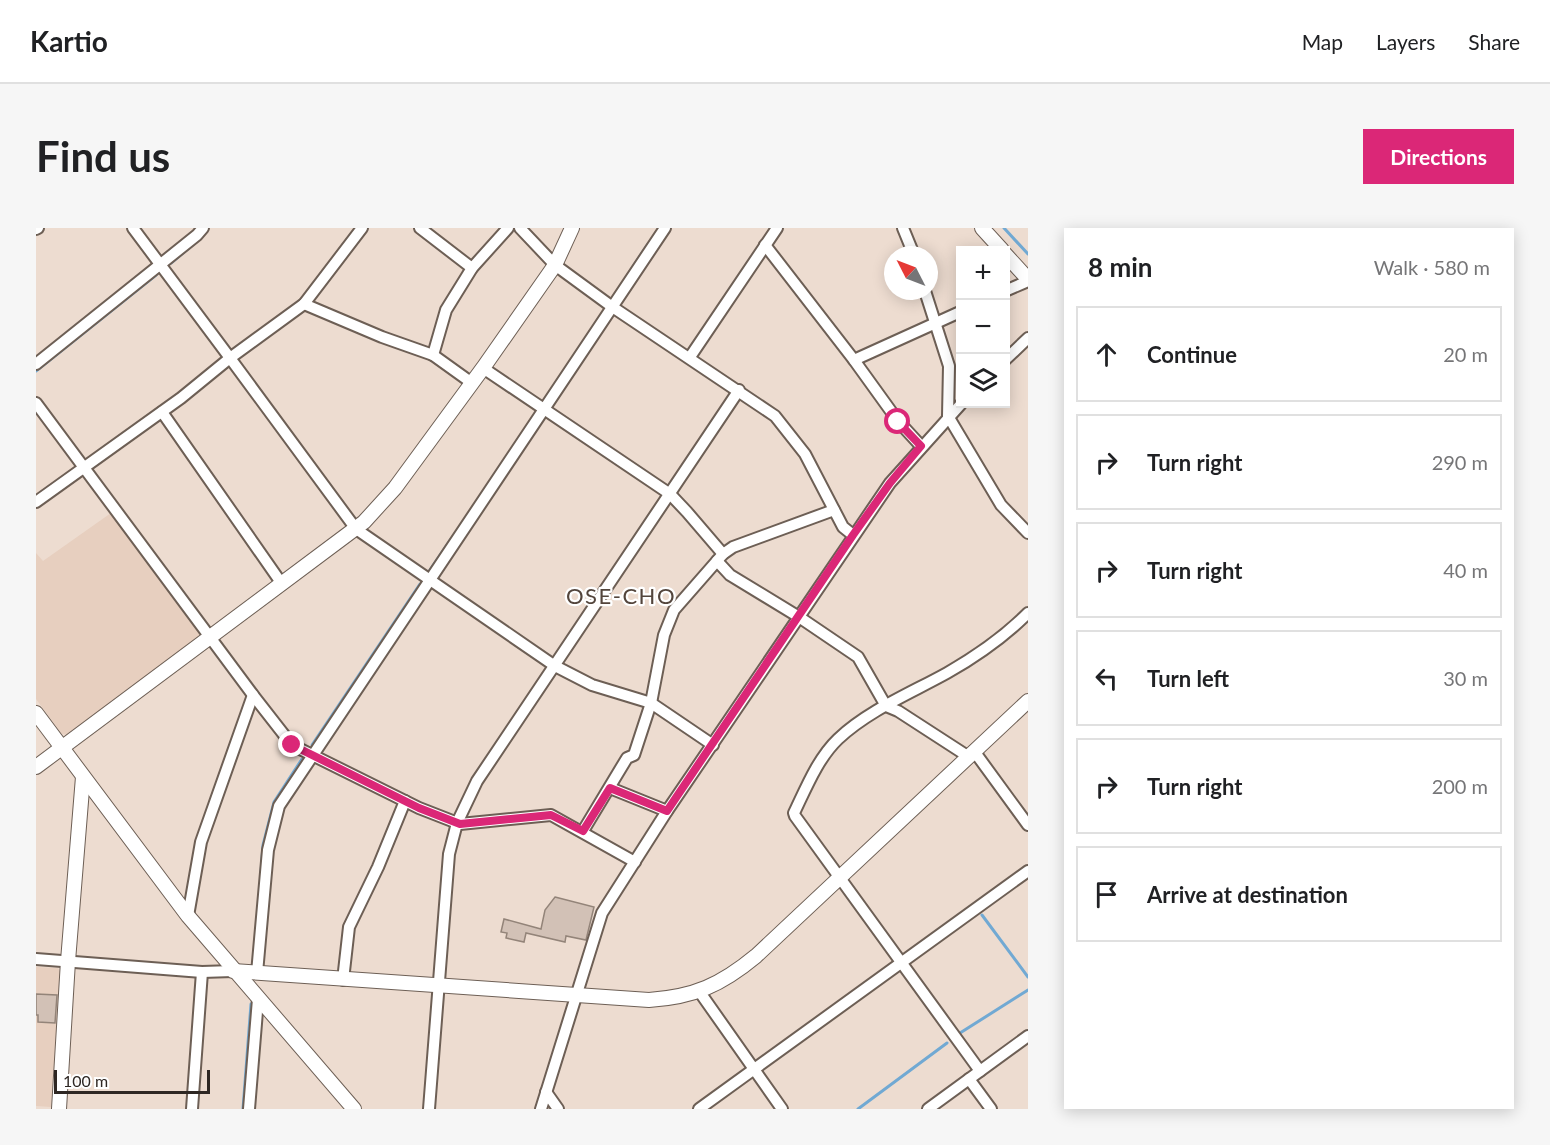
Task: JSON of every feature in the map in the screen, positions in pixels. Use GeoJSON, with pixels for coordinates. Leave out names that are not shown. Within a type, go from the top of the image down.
{"type":"FeatureCollection","features":[{"type":"Feature","properties":{"kind":"street"},"geometry":{"type":"LineString","coordinates":[[133,228],[356,529],[555,666],[592,685],[651,703],[713,745]]}},
{"type":"Feature","properties":{"kind":"street"},"geometry":{"type":"LineString","coordinates":[[36,364],[203,228]]}},
{"type":"Feature","properties":{"kind":"street"},"geometry":{"type":"LineString","coordinates":[[36,502],[162,412],[230,358],[304,304],[362,228]]}},
{"type":"Feature","properties":{"kind":"street"},"geometry":{"type":"LineString","coordinates":[[420,228],[472,268]]}},
{"type":"Feature","properties":{"kind":"street"},"geometry":{"type":"LineString","coordinates":[[433,355],[446,310],[472,268],[508,228]]}},
{"type":"Feature","properties":{"kind":"street"},"geometry":{"type":"LineString","coordinates":[[520,228],[555,265],[775,416],[805,454],[843,527],[853,535]]}},
{"type":"Feature","properties":{"kind":"street"},"geometry":{"type":"LineString","coordinates":[[36,767],[364,522],[395,488],[483,368],[555,265],[572,228]]}},
{"type":"Feature","properties":{"kind":"street"},"geometry":{"type":"LineString","coordinates":[[257,973],[268,850],[279,806],[665,228]]}},
{"type":"Feature","properties":{"kind":"street"},"geometry":{"type":"LineString","coordinates":[[690,357],[777,228]]}},
{"type":"Feature","properties":{"kind":"street"},"geometry":{"type":"LineString","coordinates":[[982,228],[998,246]]}},
{"type":"Feature","properties":{"kind":"street"},"geometry":{"type":"LineString","coordinates":[[909,231],[912,246]]}},
{"type":"Feature","properties":{"kind":"street"},"geometry":{"type":"LineString","coordinates":[[765,245],[854,360],[898,422],[921,446]]}},
{"type":"Feature","properties":{"kind":"street"},"geometry":{"type":"LineString","coordinates":[[1010,260],[1028,280],[1010,289]]}},
{"type":"Feature","properties":{"kind":"street"},"geometry":{"type":"LineString","coordinates":[[928,300],[949,366],[948,416],[1001,505],[1028,533]]}},
{"type":"Feature","properties":{"kind":"street"},"geometry":{"type":"LineString","coordinates":[[304,304],[382,337],[433,355],[472,383]]}},
{"type":"Feature","properties":{"kind":"street"},"geometry":{"type":"LineString","coordinates":[[854,360],[956,314]]}},
{"type":"Feature","properties":{"kind":"street"},"geometry":{"type":"LineString","coordinates":[[1010,355],[1028,338]]}},
{"type":"Feature","properties":{"kind":"street"},"geometry":{"type":"LineString","coordinates":[[483,368],[670,494],[687,512],[730,575],[799,617],[858,657],[886,706],[972,754],[1028,825]]}},
{"type":"Feature","properties":{"kind":"street"},"geometry":{"type":"LineString","coordinates":[[429,1109],[449,854],[457,823],[477,781],[739,390]]}},
{"type":"Feature","properties":{"kind":"street"},"geometry":{"type":"LineString","coordinates":[[36,403],[292,745],[405,801],[457,823],[551,815],[635,862]]}},
{"type":"Feature","properties":{"kind":"street"},"geometry":{"type":"LineString","coordinates":[[541,1109],[602,913],[667,811],[853,535],[890,483],[957,408]]}},
{"type":"Feature","properties":{"kind":"street"},"geometry":{"type":"LineString","coordinates":[[162,412],[282,584]]}},
{"type":"Feature","properties":{"kind":"street"},"geometry":{"type":"LineString","coordinates":[[583,831],[627,758],[634,756],[651,703],[664,635],[674,610],[720,558],[733,547],[834,510]]}},
{"type":"Feature","properties":{"kind":"street"},"geometry":{"type":"LineString","coordinates":[[980,1071],[794,813],[809,780],[838,739],[886,706],[950,672],[1028,613]]}},
{"type":"Feature","properties":{"kind":"street"},"geometry":{"type":"LineString","coordinates":[[188,916],[201,842],[253,695]]}},
{"type":"Feature","properties":{"kind":"street"},"geometry":{"type":"LineString","coordinates":[[36,959],[576,996],[649,1000],[675,998],[715,985],[738,970],[840,878],[1028,700]]}},
{"type":"Feature","properties":{"kind":"street"},"geometry":{"type":"LineString","coordinates":[[36,713],[188,916],[354,1109]]}},
{"type":"Feature","properties":{"kind":"street"},"geometry":{"type":"LineString","coordinates":[[59,1109],[83,777]]}},
{"type":"Feature","properties":{"kind":"street"},"geometry":{"type":"LineString","coordinates":[[610,788],[667,811]]}},
{"type":"Feature","properties":{"kind":"street"},"geometry":{"type":"LineString","coordinates":[[344,980],[349,927],[378,867],[405,801]]}},
{"type":"Feature","properties":{"kind":"street"},"geometry":{"type":"LineString","coordinates":[[699,1109],[1028,871]]}},
{"type":"Feature","properties":{"kind":"street"},"geometry":{"type":"LineString","coordinates":[[192,1109],[202,972]]}},
{"type":"Feature","properties":{"kind":"street"},"geometry":{"type":"LineString","coordinates":[[699,991],[782,1109]]}},
{"type":"Feature","properties":{"kind":"street"},"geometry":{"type":"LineString","coordinates":[[249,1109],[258,999]]}},
{"type":"Feature","properties":{"kind":"street"},"geometry":{"type":"LineString","coordinates":[[928,1109],[1026,1040]]}},
{"type":"Feature","properties":{"kind":"street"},"geometry":{"type":"LineString","coordinates":[[969,1079],[991,1109]]}},
{"type":"Feature","properties":{"kind":"street"},"geometry":{"type":"LineString","coordinates":[[546,1092],[558,1109]]}},
{"type":"Feature","properties":{"kind":"shaded area"},"geometry":{"type":"Polygon","coordinates":[[[111,513],[201,633],[201,637],[69,735],[62,734],[36,699],[36,553],[43,561],[111,513]]]}},
{"type":"Feature","properties":{"kind":"shaded area"},"geometry":{"type":"Polygon","coordinates":[[[36,967],[58,968],[60,971],[51,1107],[36,1106],[36,967]]]}},
{"type":"Feature","properties":{"kind":"building"},"geometry":{"type":"Polygon","coordinates":[[[555,897],[594,907],[586,940],[566,936],[565,942],[526,933],[524,942],[506,938],[507,933],[501,932],[504,919],[541,929],[545,910],[555,897]]]}},
{"type":"Feature","properties":{"kind":"building"},"geometry":{"type":"Polygon","coordinates":[[[36,994],[57,995],[55,1023],[38,1022],[36,994]]]}},
{"type":"Feature","properties":{"kind":"waterway"},"geometry":{"type":"LineString","coordinates":[[1004,228],[1028,254]]}},
{"type":"Feature","properties":{"kind":"waterway"},"geometry":{"type":"LineString","coordinates":[[171,263],[196,242]]}},
{"type":"Feature","properties":{"kind":"waterway"},"geometry":{"type":"LineString","coordinates":[[625,279],[648,244]]}},
{"type":"Feature","properties":{"kind":"waterway"},"geometry":{"type":"LineString","coordinates":[[36,371],[156,275]]}},
{"type":"Feature","properties":{"kind":"waterway"},"geometry":{"type":"LineString","coordinates":[[430,570],[451,539]]}},
{"type":"Feature","properties":{"kind":"waterway"},"geometry":{"type":"LineString","coordinates":[[312,745],[420,584]]}},
{"type":"Feature","properties":{"kind":"waterway"},"geometry":{"type":"LineString","coordinates":[[261,873],[263,845],[274,802],[302,759]]}},
{"type":"Feature","properties":{"kind":"waterway"},"geometry":{"type":"LineString","coordinates":[[982,915],[1028,977]]}},
{"type":"Feature","properties":{"kind":"waterway"},"geometry":{"type":"LineString","coordinates":[[960,1033],[1028,990]]}},
{"type":"Feature","properties":{"kind":"waterway"},"geometry":{"type":"LineString","coordinates":[[243,1109],[251,1004]]}},
{"type":"Feature","properties":{"kind":"waterway"},"geometry":{"type":"LineString","coordinates":[[858,1109],[947,1043]]}},
{"type":"Feature","properties":{"kind":"district","name":"OSE-CHO"},"geometry":{"type":"Point","coordinates":[621,595]}},
{"type":"Feature","properties":{"kind":"route"},"geometry":{"type":"LineString","coordinates":[[292,745],[419,808],[460,824],[551,815],[583,831],[610,788],[667,811],[853,535],[890,483],[921,446],[898,422]]}}]}
